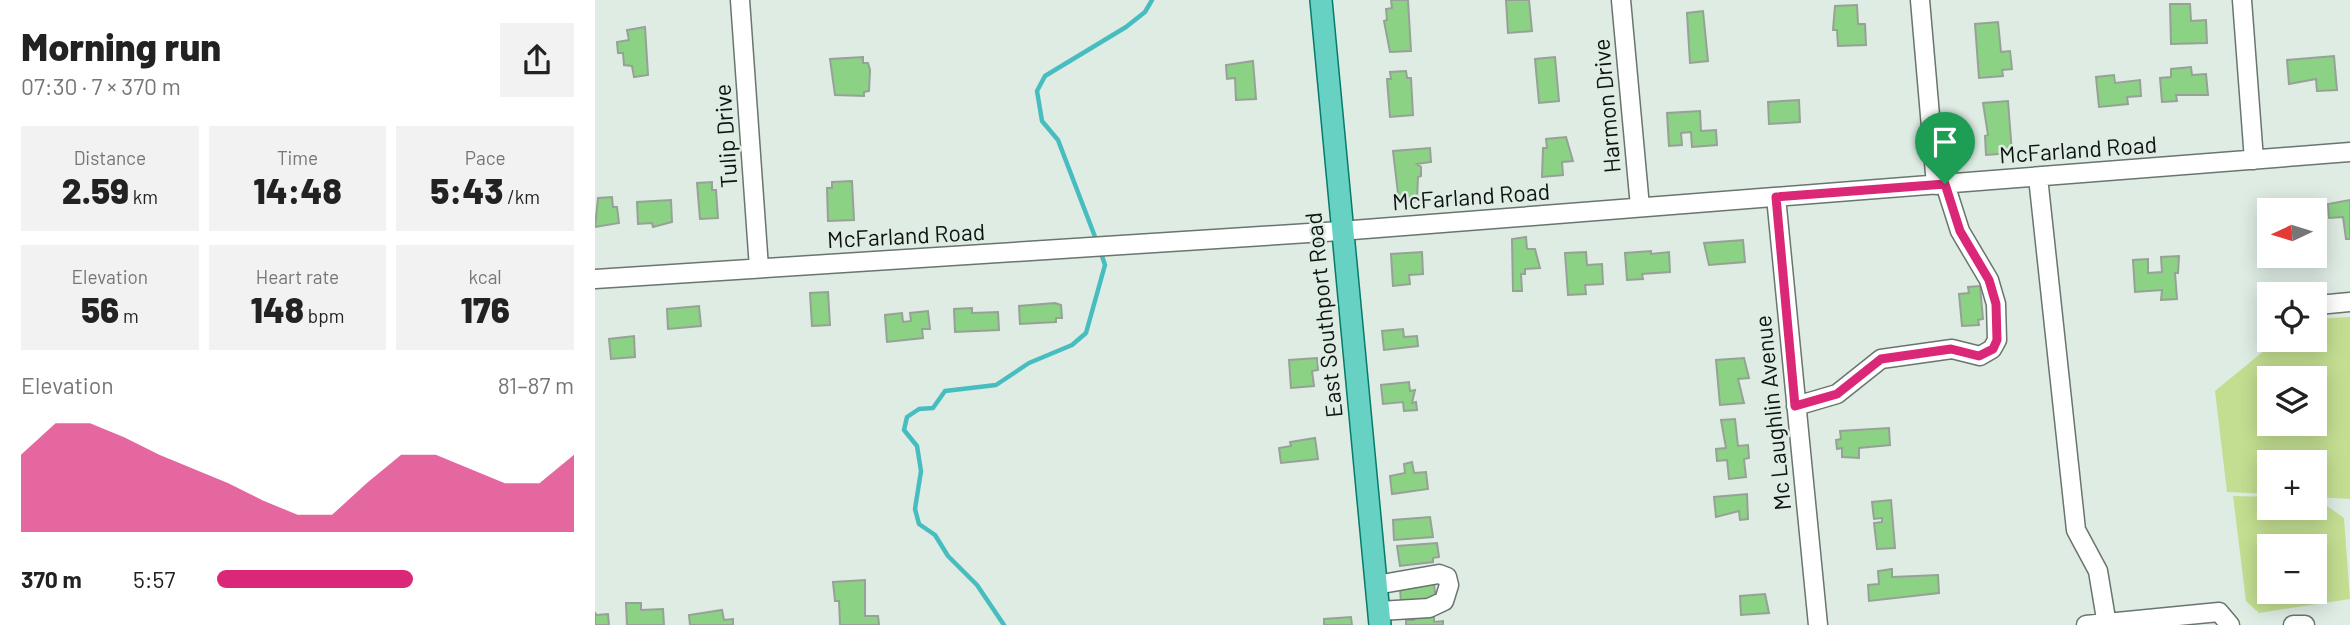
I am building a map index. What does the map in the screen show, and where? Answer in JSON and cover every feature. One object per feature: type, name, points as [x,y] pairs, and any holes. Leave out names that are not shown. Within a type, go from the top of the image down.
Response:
[{"type":"main road","name":"East Southport Road","points":[[1321,0],[1340,231],[1380,618]]},
{"type":"street","name":"Tulip Drive","points":[[740,0],[759,268]]},
{"type":"street","name":"Harmon Drive","points":[[1621,0],[1640,207]]},
{"type":"street","points":[[1795,406],[1837,394],[1881,359],[1951,349],[1979,356],[1993,349],[1997,340],[1996,304],[1989,280],[1960,231],[1940,184],[1920,0]]},
{"type":"street","points":[[2242,0],[2254,160]]},
{"type":"street","name":"McFarland Road","points":[[595,279],[1340,231],[2350,152]]},
{"type":"street","points":[[2038,177],[2076,530],[2098,571],[2107,624]]},
{"type":"street","name":"Mc Laughlin Avenue","points":[[1776,197],[1818,625]]},
{"type":"street","points":[[2327,304],[2350,302]]},
{"type":"street","points":[[1376,585],[1439,573],[1449,580],[1447,597],[1436,606],[1380,618]]},
{"type":"street","points":[[2087,625],[2219,612],[2230,625]]},
{"type":"street","points":[[2293,625],[2305,625]]},
{"type":"green space","points":[[2350,317],[2350,499],[2327,498],[2327,450],[2257,450],[2257,493],[2227,492],[2215,391],[2262,352],[2327,352],[2327,318]]},
{"type":"green space","points":[[2233,496],[2257,497],[2257,520],[2327,520],[2327,506],[2344,518],[2350,599],[2327,603],[2327,534],[2257,534],[2257,604],[2318,604],[2259,613],[2246,601]]},
{"type":"building","points":[[1391,0],[1408,0],[1411,51],[1390,52],[1384,21],[1387,20],[1386,9],[1392,8]]},
{"type":"building","points":[[1506,0],[1529,0],[1532,31],[1508,33]]},
{"type":"building","points":[[2170,4],[2190,4],[2191,21],[2206,20],[2207,43],[2171,44]]},
{"type":"building","points":[[1857,5],[1858,24],[1865,24],[1866,45],[1838,46],[1837,30],[1833,30],[1835,6]]},
{"type":"building","points":[[1703,11],[1708,61],[1690,63],[1687,13]]},
{"type":"building","points":[[1998,22],[2001,52],[2010,51],[2012,69],[2002,70],[2003,76],[1979,78],[1975,24]]},
{"type":"building","points":[[645,27],[648,75],[634,77],[632,66],[624,65],[623,53],[618,53],[617,42],[629,40],[627,30]]},
{"type":"building","points":[[2334,56],[2337,90],[2317,91],[2316,79],[2289,84],[2287,60]]},
{"type":"building","points":[[863,57],[863,63],[868,63],[870,70],[869,91],[864,92],[864,96],[835,95],[830,59]]},
{"type":"building","points":[[1555,57],[1559,101],[1539,103],[1535,59]]},
{"type":"building","points":[[1253,61],[1256,99],[1236,100],[1235,78],[1227,79],[1226,65]]},
{"type":"building","points":[[2191,67],[2192,75],[2206,74],[2208,95],[2176,95],[2177,101],[2162,102],[2160,78],[2171,77],[2171,69]]},
{"type":"building","points":[[1406,71],[1407,78],[1411,78],[1413,115],[1390,117],[1387,79],[1391,79],[1390,72]]},
{"type":"building","points":[[2114,75],[2115,83],[2140,80],[2141,96],[2127,97],[2128,104],[2099,107],[2096,77]]},
{"type":"building","points":[[1799,100],[1800,122],[1769,124],[1768,102]]},
{"type":"building","points":[[2008,101],[2012,153],[1986,155],[1985,136],[1988,135],[1983,103]]},
{"type":"building","points":[[1700,111],[1701,131],[1716,130],[1717,145],[1692,147],[1691,132],[1681,133],[1682,145],[1669,146],[1667,113]]},
{"type":"building","points":[[1566,137],[1573,161],[1562,162],[1563,175],[1542,177],[1546,139]]},
{"type":"building","points":[[1430,148],[1431,162],[1417,164],[1421,167],[1421,176],[1418,177],[1417,201],[1399,202],[1393,151]]},
{"type":"building","points":[[852,181],[854,220],[828,221],[827,188],[832,188],[832,182]]},
{"type":"building","points":[[712,182],[712,190],[716,190],[718,218],[700,219],[697,183]]},
{"type":"building","points":[[612,197],[613,207],[617,207],[619,223],[595,227],[598,198]]},
{"type":"building","points":[[671,200],[672,222],[653,227],[652,223],[638,224],[637,202]]},
{"type":"building","points":[[2350,200],[2350,239],[2346,239],[2343,217],[2329,218],[2328,204]]},
{"type":"building","points":[[1526,237],[1527,249],[1535,249],[1540,268],[1525,269],[1525,274],[1521,274],[1522,291],[1513,291],[1512,239]]},
{"type":"building","points":[[1743,240],[1745,262],[1709,265],[1704,243]]},
{"type":"building","points":[[1651,251],[1651,254],[1669,252],[1670,272],[1642,274],[1643,279],[1627,280],[1625,253]]},
{"type":"building","points":[[1422,252],[1423,274],[1409,275],[1410,284],[1393,286],[1391,254]]},
{"type":"building","points":[[1586,252],[1587,265],[1602,264],[1603,284],[1585,285],[1586,294],[1568,295],[1565,253]]},
{"type":"building","points":[[2179,256],[2178,273],[2175,273],[2177,299],[2161,300],[2162,290],[2135,292],[2133,260],[2148,259],[2148,273],[2162,272],[2161,257]]},
{"type":"building","points":[[1980,286],[1983,319],[1978,320],[1979,325],[1962,326],[1959,294],[1969,293],[1968,287]]},
{"type":"building","points":[[828,292],[830,325],[812,326],[810,293]]},
{"type":"building","points":[[1055,303],[1061,305],[1062,318],[1056,318],[1056,322],[1020,324],[1019,306]]},
{"type":"building","points":[[699,306],[701,326],[668,329],[667,309]]},
{"type":"building","points":[[972,308],[972,313],[998,312],[999,330],[955,332],[954,309]]},
{"type":"building","points":[[928,311],[930,329],[922,329],[923,338],[887,342],[885,315],[902,313],[903,322],[911,321],[910,313]]},
{"type":"building","points":[[1403,329],[1404,337],[1417,336],[1418,346],[1384,350],[1382,331]]},
{"type":"building","points":[[634,336],[635,357],[611,359],[609,339]]},
{"type":"building","points":[[1317,358],[1318,370],[1312,371],[1314,386],[1291,388],[1289,360]]},
{"type":"building","points":[[1744,358],[1749,378],[1738,379],[1744,403],[1720,405],[1716,360]]},
{"type":"building","points":[[1409,382],[1410,391],[1415,390],[1412,403],[1416,402],[1417,410],[1404,411],[1403,402],[1383,404],[1381,385]]},
{"type":"building","points":[[1735,419],[1738,446],[1748,445],[1749,458],[1744,459],[1746,477],[1729,479],[1727,460],[1717,461],[1716,449],[1726,448],[1721,420]]},
{"type":"building","points":[[1889,428],[1890,445],[1859,448],[1859,458],[1842,457],[1842,448],[1837,449],[1836,440],[1841,439],[1840,431]]},
{"type":"building","points":[[1315,438],[1318,459],[1281,463],[1279,448],[1291,446],[1290,442]]},
{"type":"building","points":[[1412,462],[1414,473],[1426,472],[1428,489],[1392,494],[1390,476],[1405,473],[1404,464]]},
{"type":"building","points":[[1747,494],[1748,519],[1740,520],[1739,511],[1716,517],[1714,497]]},
{"type":"building","points":[[1891,500],[1895,548],[1877,549],[1874,523],[1882,522],[1882,518],[1874,519],[1872,502]]},
{"type":"building","points":[[1430,517],[1433,537],[1394,540],[1393,520]]},
{"type":"building","points":[[1437,543],[1439,557],[1433,558],[1433,562],[1400,566],[1397,546]]},
{"type":"building","points":[[1892,569],[1892,577],[1938,575],[1939,593],[1869,601],[1868,585],[1879,584],[1878,571]]},
{"type":"building","points":[[865,580],[865,616],[878,616],[879,625],[840,625],[839,601],[835,601],[833,582]]},
{"type":"building","points":[[1434,584],[1436,600],[1401,604],[1400,588]]},
{"type":"building","points":[[1765,594],[1769,613],[1741,615],[1740,596]]},
{"type":"building","points":[[626,603],[641,603],[641,610],[663,609],[664,625],[627,625]]},
{"type":"building","points":[[722,610],[724,620],[733,619],[733,625],[690,625],[689,615]]},
{"type":"building","points":[[595,612],[596,615],[608,614],[609,625],[595,625]]},
{"type":"building","points":[[1434,615],[1434,622],[1443,621],[1443,625],[1406,625],[1406,620],[1414,620],[1414,616]]},
{"type":"building","points":[[1351,617],[1352,625],[1324,625],[1324,619]]},
{"type":"waterway","points":[[1097,242],[1058,140],[1042,121],[1037,91],[1045,76],[1126,27],[1145,12],[1152,0]]},
{"type":"waterway","points":[[1004,625],[977,585],[948,556],[935,535],[919,524],[915,509],[921,471],[917,446],[904,430],[907,417],[919,409],[933,408],[945,391],[996,385],[1029,363],[1072,345],[1086,333],[1105,265],[1100,250]]},
{"type":"route","points":[[1945,184],[1960,231],[1989,280],[1996,304],[1997,340],[1993,349],[1979,356],[1951,349],[1881,359],[1837,394],[1795,406],[1776,197],[1945,184]]}]
